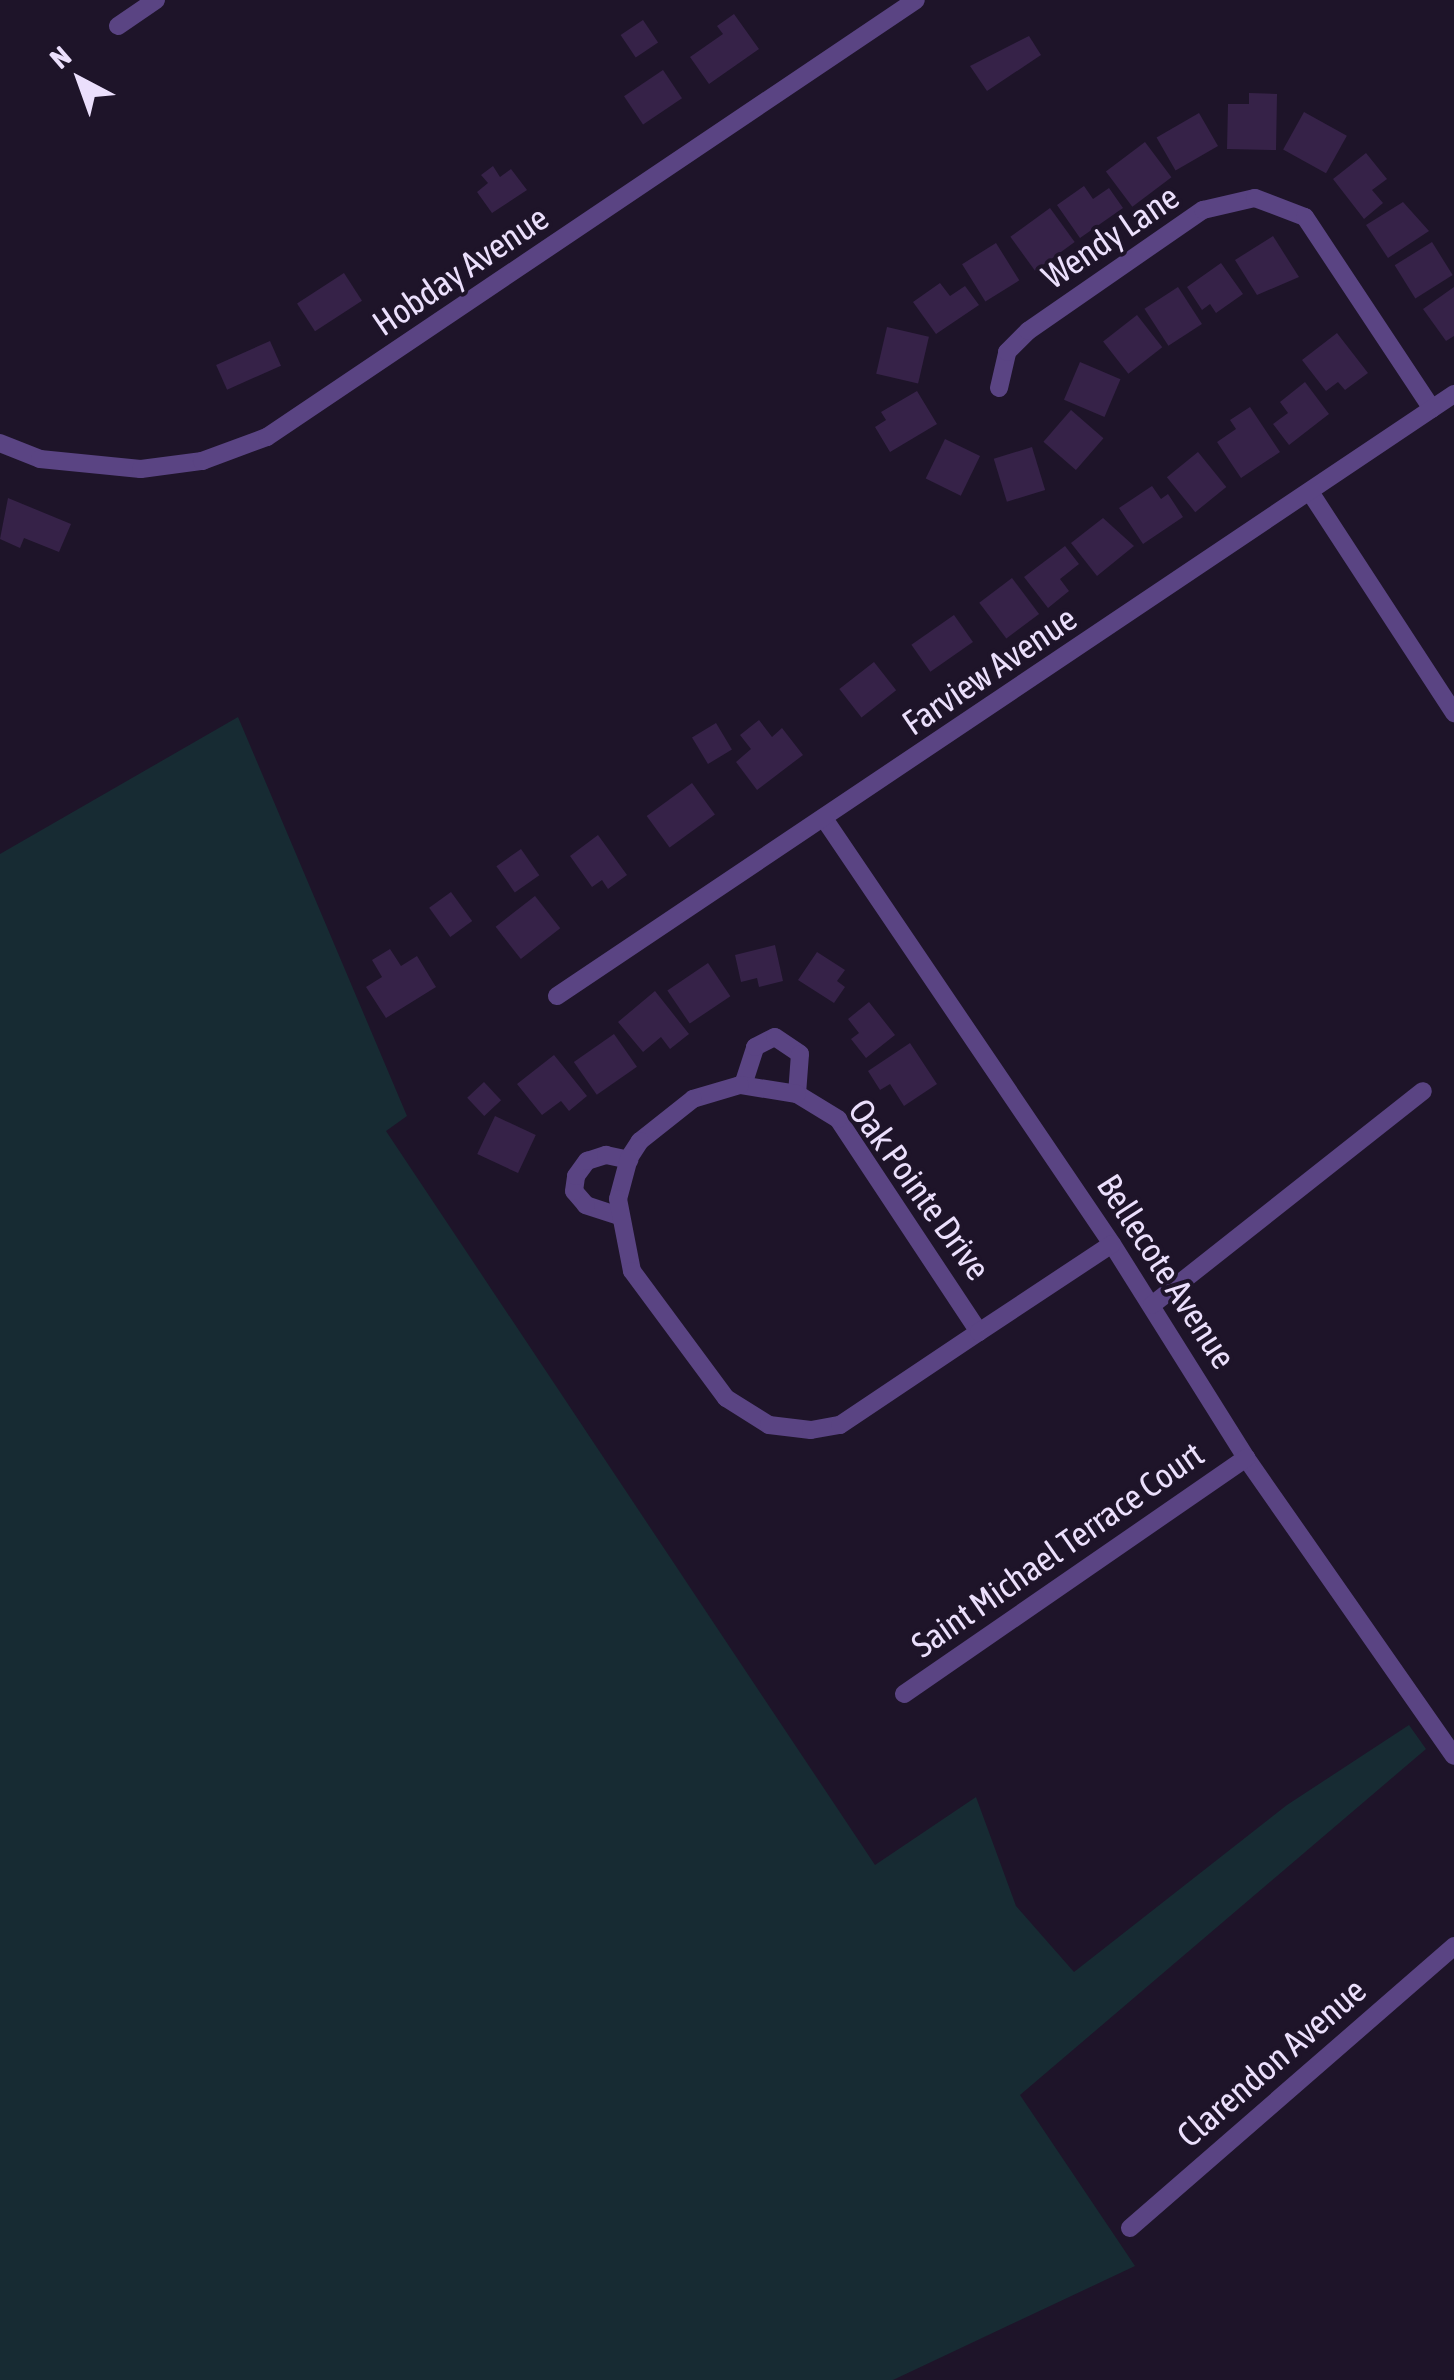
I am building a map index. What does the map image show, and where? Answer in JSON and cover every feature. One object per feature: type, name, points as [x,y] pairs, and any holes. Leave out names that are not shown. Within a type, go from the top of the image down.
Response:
[{"type":"street","points":[[118,26],[156,0]]},
{"type":"street","name":"Hobday Avenue","points":[[0,443],[40,458],[141,470],[202,461],[267,437],[916,0]]},
{"type":"street","name":"Wendy Lane","points":[[999,388],[1007,352],[1028,331],[1203,210],[1255,198],[1305,217],[1432,409]]},
{"type":"street","name":"Farview Avenue","points":[[558,996],[826,820],[1454,394]]},
{"type":"street","points":[[1310,492],[1454,713]]},
{"type":"street","name":"Bellecote Avenue","points":[[826,820],[1112,1244],[1246,1458],[1454,1756]]},
{"type":"street","name":"Oak Pointe Drive","points":[[744,1085],[755,1046],[775,1037],[800,1054],[797,1094]]},
{"type":"street","name":"Oak Pointe Drive","points":[[980,1332],[838,1119],[797,1094],[744,1085],[693,1099],[640,1141],[628,1160],[619,1216],[632,1271],[688,1352],[726,1398],[769,1425],[811,1430],[840,1425],[980,1332],[1112,1244]]},
{"type":"street","points":[[1152,1305],[1423,1091]]},
{"type":"street","points":[[619,1216],[586,1205],[574,1192],[576,1176],[587,1161],[606,1154],[628,1160]]},
{"type":"street","name":"Saint Michael Terrace Court","points":[[904,1694],[1246,1458]]},
{"type":"street","name":"Clarendon Avenue","points":[[1130,2228],[1454,1946]]},
{"type":"shaded area","points":[[238,717],[407,1116],[386,1131],[875,1865],[976,1797],[1016,1906],[1074,1972],[1287,1805],[1409,1725],[1426,1749],[1020,2095],[1135,2266],[893,2380],[0,2380],[0,854]]},
{"type":"building","points":[[734,14],[759,49],[709,84],[690,57],[723,34],[717,26]]},
{"type":"building","points":[[643,20],[658,42],[636,57],[621,35]]},
{"type":"building","points":[[1029,36],[1041,55],[987,91],[970,66]]},
{"type":"building","points":[[663,70],[682,98],[643,124],[624,96]]},
{"type":"building","points":[[1249,93],[1277,94],[1276,150],[1227,149],[1228,104],[1249,104]]},
{"type":"building","points":[[1304,112],[1347,136],[1326,173],[1283,150]]},
{"type":"building","points":[[1199,113],[1218,146],[1176,170],[1157,138]]},
{"type":"building","points":[[1145,142],[1171,177],[1132,207],[1106,171]]},
{"type":"building","points":[[1366,153],[1387,179],[1372,190],[1383,203],[1364,219],[1333,179]]},
{"type":"building","points":[[493,166],[500,177],[511,169],[527,190],[492,213],[477,192],[488,183],[481,175]]},
{"type":"building","points":[[1084,186],[1093,199],[1109,188],[1123,208],[1080,238],[1057,205]]},
{"type":"building","points":[[1403,202],[1429,231],[1388,258],[1366,225]]},
{"type":"building","points":[[1050,208],[1075,242],[1035,271],[1010,237]]},
{"type":"building","points":[[1273,236],[1299,277],[1257,295],[1235,260]]},
{"type":"building","points":[[1432,242],[1453,275],[1415,298],[1395,265]]},
{"type":"building","points":[[996,243],[1019,280],[985,302],[962,264]]},
{"type":"building","points":[[1221,263],[1243,294],[1216,313],[1210,304],[1202,310],[1187,287]]},
{"type":"building","points":[[344,273],[362,301],[315,331],[297,303]]},
{"type":"building","points":[[940,283],[950,296],[965,286],[979,305],[936,334],[913,302]]},
{"type":"building","points":[[1178,287],[1202,324],[1168,346],[1144,309]]},
{"type":"building","points":[[1454,287],[1454,336],[1446,341],[1423,309]]},
{"type":"building","points":[[1137,315],[1162,347],[1128,374],[1103,341]]},
{"type":"building","points":[[887,327],[929,337],[918,383],[876,374]]},
{"type":"building","points":[[1337,333],[1368,373],[1345,390],[1338,382],[1326,391],[1302,360]]},
{"type":"building","points":[[270,341],[281,366],[227,390],[216,365]]},
{"type":"building","points":[[1080,362],[1121,379],[1104,417],[1064,400]]},
{"type":"building","points":[[1305,382],[1329,414],[1289,445],[1273,424],[1288,413],[1280,402]]},
{"type":"building","points":[[917,391],[937,424],[890,452],[875,427],[886,420],[881,412]]},
{"type":"building","points":[[1250,407],[1280,452],[1241,478],[1217,442],[1236,429],[1230,420]]},
{"type":"building","points":[[1071,410],[1103,438],[1076,470],[1043,442]]},
{"type":"building","points":[[945,439],[980,456],[961,496],[926,479]]},
{"type":"building","points":[[1032,447],[1045,490],[1007,502],[994,459]]},
{"type":"building","points":[[1198,452],[1226,487],[1195,512],[1167,477]]},
{"type":"building","points":[[1152,486],[1161,499],[1168,494],[1183,517],[1143,544],[1119,508]]},
{"type":"building","points":[[8,498],[71,524],[59,552],[24,538],[20,548],[0,539]]},
{"type":"building","points":[[1103,518],[1134,546],[1097,576],[1071,543]]},
{"type":"building","points":[[1065,546],[1079,564],[1060,579],[1069,591],[1048,608],[1024,577]]},
{"type":"building","points":[[1012,578],[1039,614],[1006,639],[979,603]]},
{"type":"building","points":[[954,615],[973,642],[930,672],[911,645]]},
{"type":"building","points":[[874,662],[896,690],[861,717],[839,689]]},
{"type":"building","points":[[759,720],[772,737],[782,728],[803,755],[757,790],[736,762],[751,749],[740,735]]},
{"type":"building","points":[[716,723],[732,750],[708,764],[692,737]]},
{"type":"building","points":[[692,783],[715,815],[670,847],[647,816]]},
{"type":"building","points":[[598,835],[627,875],[608,889],[602,880],[592,887],[570,856]]},
{"type":"building","points":[[521,849],[539,875],[515,892],[496,866]]},
{"type":"building","points":[[451,892],[472,921],[450,937],[429,908]]},
{"type":"building","points":[[535,896],[560,928],[521,959],[496,927]]},
{"type":"building","points":[[775,945],[783,981],[759,987],[757,978],[741,982],[735,955]]},
{"type":"building","points":[[390,949],[401,966],[417,956],[436,987],[386,1018],[366,987],[382,977],[372,960]]},
{"type":"building","points":[[817,952],[845,970],[837,981],[845,987],[834,1003],[798,980]]},
{"type":"building","points":[[708,963],[730,996],[690,1024],[667,990]]},
{"type":"building","points":[[655,991],[689,1034],[670,1049],[661,1037],[643,1052],[618,1022]]},
{"type":"building","points":[[869,1002],[895,1035],[866,1058],[851,1039],[859,1033],[848,1019]]},
{"type":"building","points":[[614,1034],[637,1067],[597,1095],[574,1062]]},
{"type":"building","points":[[910,1043],[937,1084],[904,1106],[890,1084],[880,1090],[868,1071]]},
{"type":"building","points":[[554,1055],[587,1096],[569,1111],[561,1101],[542,1115],[517,1084]]},
{"type":"building","points":[[484,1082],[501,1100],[484,1116],[467,1098]]},
{"type":"building","points":[[495,1116],[536,1135],[518,1173],[477,1154]]}]
